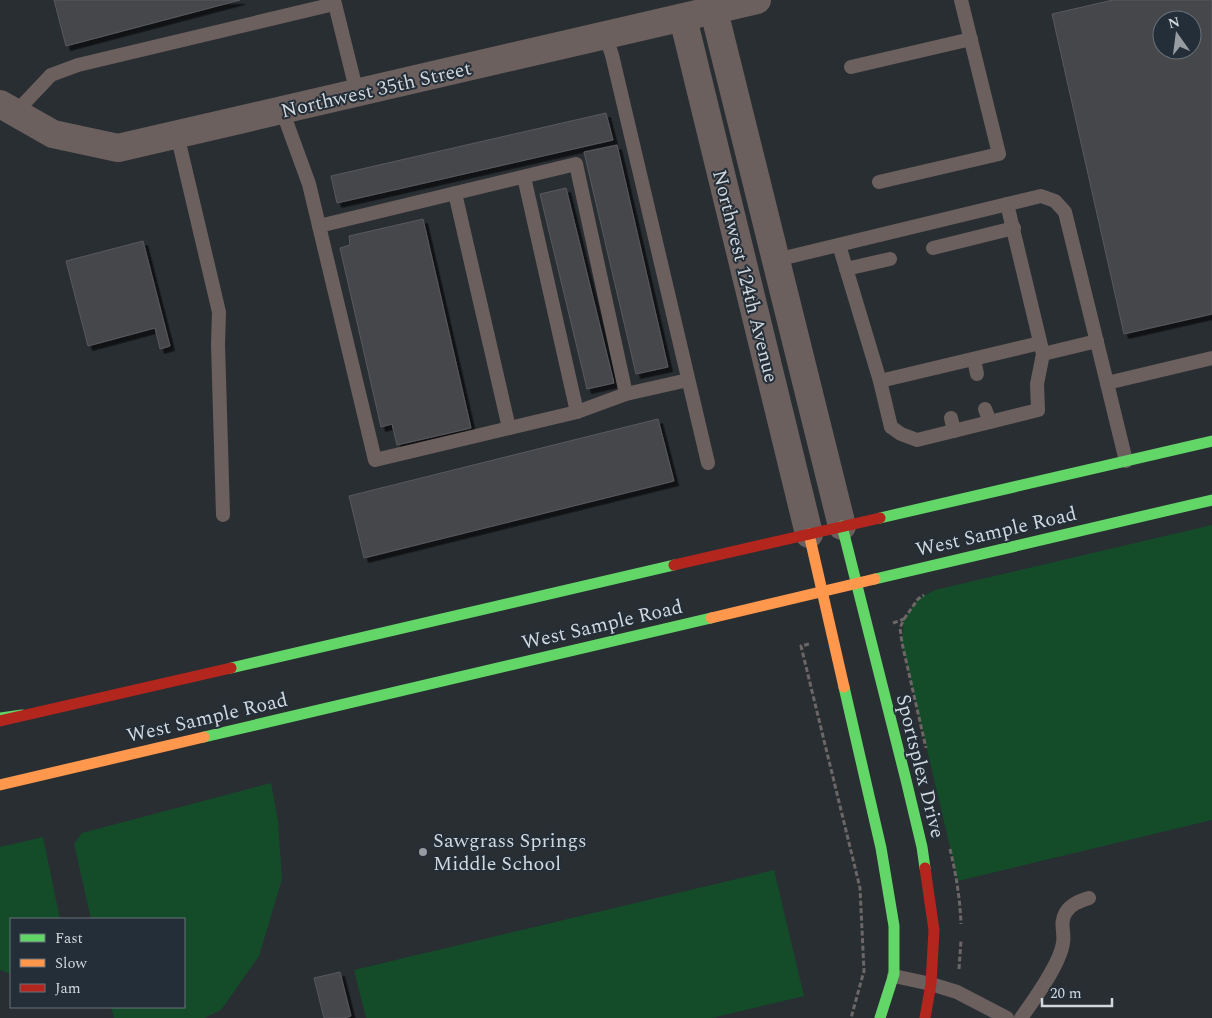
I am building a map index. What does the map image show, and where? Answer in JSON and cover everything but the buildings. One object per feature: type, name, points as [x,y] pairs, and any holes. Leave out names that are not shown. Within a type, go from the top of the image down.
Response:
[{"type":"main road","name":"West Sample Road","points":[[0,719],[1212,441]]},
{"type":"main road","name":"West Sample Road","points":[[0,785],[1212,500]]},
{"type":"main road","name":"Sportsplex Drive","points":[[842,526],[922,847],[934,930],[931,984],[925,1018]]},
{"type":"main road","points":[[809,534],[888,885],[895,942],[894,976],[880,1018]]},
{"type":"street","name":"Northwest 35th Street","points":[[8,109],[53,134],[118,148],[757,0]]},
{"type":"street","name":"Northwest 124th Avenue","points":[[714,11],[842,526]]},
{"type":"street","name":"Northwest 124th Avenue","points":[[683,18],[809,534]]},
{"type":"lane","points":[[879,182],[999,154],[961,0]]},
{"type":"lane","points":[[8,109],[51,74],[78,65],[334,2],[357,93]]},
{"type":"lane","points":[[606,35],[708,463]]},
{"type":"lane","points":[[851,67],[971,39]]},
{"type":"lane","points":[[282,110],[310,184],[375,460],[577,412],[626,394],[688,380]]},
{"type":"lane","points":[[177,134],[219,312],[222,515]]},
{"type":"lane","points":[[319,226],[576,164],[626,394]]},
{"type":"lane","points":[[524,177],[577,412]]},
{"type":"lane","points":[[455,193],[509,428]]},
{"type":"lane","points":[[776,260],[1041,196],[1055,201],[1065,212],[1126,461]]},
{"type":"lane","points":[[839,245],[880,381],[891,427],[901,434],[917,440],[953,424],[988,415],[1038,410],[1037,384],[1042,349],[1008,204]]},
{"type":"lane","points":[[933,248],[1014,228]]},
{"type":"lane","points":[[846,269],[890,259]]},
{"type":"lane","points":[[880,381],[938,374],[974,359],[1097,341]]},
{"type":"lane","points":[[1107,383],[1212,358]]},
{"type":"lane","points":[[974,359],[977,374]]},
{"type":"lane","points":[[1021,1018],[1053,970],[1063,943],[1062,923],[1066,912],[1072,905],[1089,898]]},
{"type":"lane","points":[[894,976],[957,992],[1007,1018]]},
{"type":"green space","points":[[1212,525],[1212,820],[958,881],[902,643],[904,619],[918,599],[935,590]]},
{"type":"green space","points":[[271,783],[278,821],[282,879],[259,956],[221,1010],[204,1018],[114,1018],[111,1008],[185,1008],[185,918],[91,918],[74,844],[82,833]]},
{"type":"green space","points":[[43,837],[60,918],[10,918],[10,974],[0,970],[0,847]]},
{"type":"green space","points":[[774,870],[804,996],[712,1018],[366,1018],[354,970]]},
{"type":"traffic: fast","points":[[880,518],[1212,441]]},
{"type":"traffic: fast","points":[[875,579],[1212,500]]},
{"type":"traffic: fast","points":[[842,526],[906,780],[925,868]]},
{"type":"traffic: fast","points":[[231,668],[674,565]]},
{"type":"traffic: fast","points":[[204,737],[711,618]]},
{"type":"traffic: fast","points":[[844,687],[881,848],[894,926],[894,974],[880,1018]]},
{"type":"traffic: fast","points":[[0,718],[22,715]]},
{"type":"traffic: slow","points":[[809,534],[844,687]]},
{"type":"traffic: slow","points":[[711,618],[875,579]]},
{"type":"traffic: slow","points":[[0,785],[204,737]]},
{"type":"traffic: jam","points":[[674,565],[880,518]]},
{"type":"traffic: jam","points":[[0,721],[231,668]]},
{"type":"traffic: jam","points":[[925,868],[934,930],[931,984],[925,1018]]},
{"type":"place","name":"Sawgrass Springs Middle School","points":[[423,852]]}]
